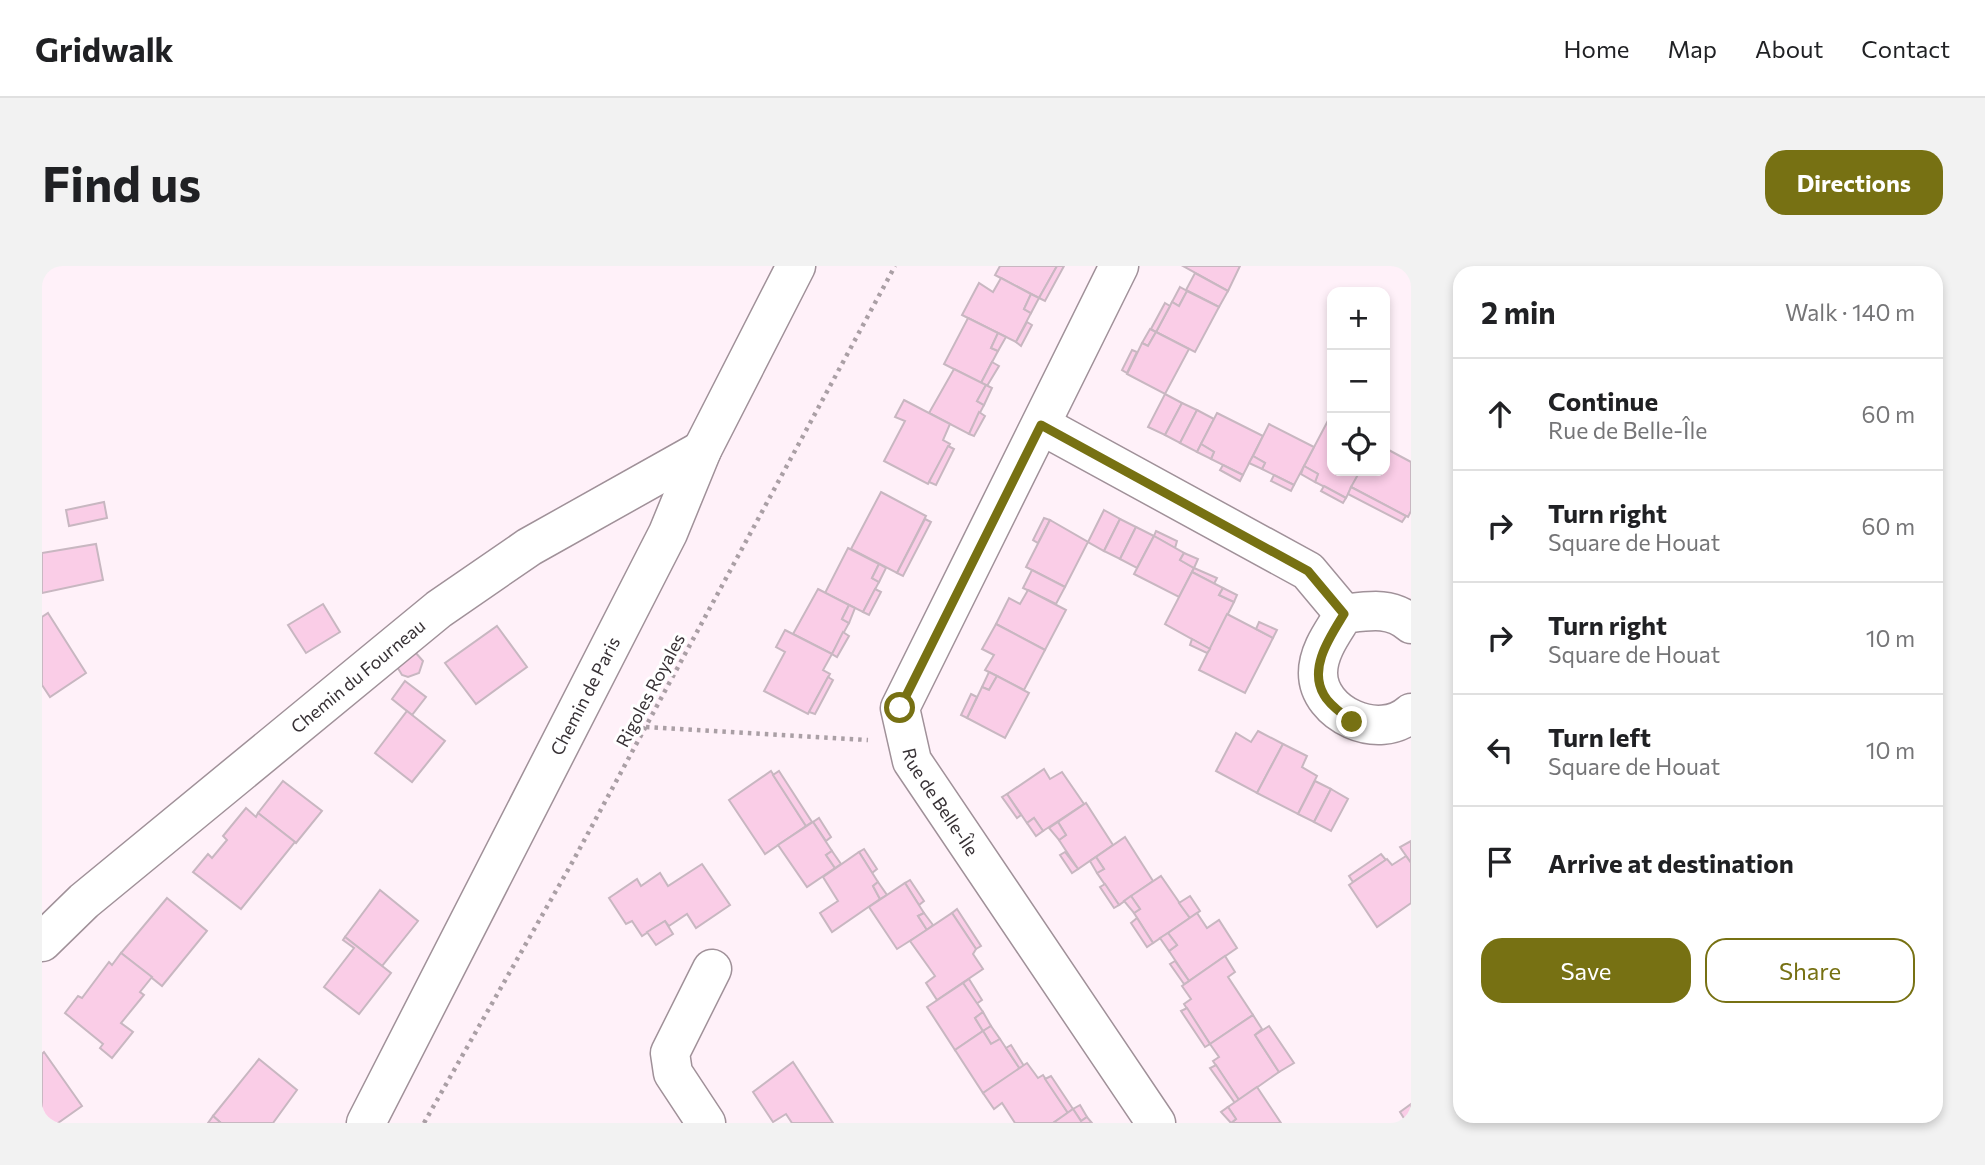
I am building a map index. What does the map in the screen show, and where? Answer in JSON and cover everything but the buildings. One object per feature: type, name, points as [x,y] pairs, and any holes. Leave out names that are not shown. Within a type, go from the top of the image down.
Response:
[{"type":"street","name":"Chemin de Paris","points":[[366,1123],[668,533],[702,450],[796,266]]},
{"type":"street","name":"Rue de Belle-Île","points":[[1119,266],[900,708],[912,761],[1156,1123]]},
{"type":"street","points":[[1041,425],[1308,571],[1344,614]]},
{"type":"street","name":"Chemin du Fourneau","points":[[42,942],[83,901],[439,609],[529,547],[702,450]]},
{"type":"street","points":[[1411,624],[1402,616],[1376,609],[1344,614],[1324,646],[1318,673],[1324,695],[1352,722],[1377,726],[1404,720],[1411,713]]},
{"type":"street","points":[[706,1123],[673,1073],[670,1053],[712,969]]},
{"type":"path","name":"Rigoles Royales","points":[[424,1123],[573,861],[895,266]]},
{"type":"path","points":[[646,727],[908,742]]},
{"type":"route","points":[[900,708],[1041,425],[1308,571],[1344,614],[1324,646],[1318,673],[1324,695],[1352,722]]}]
